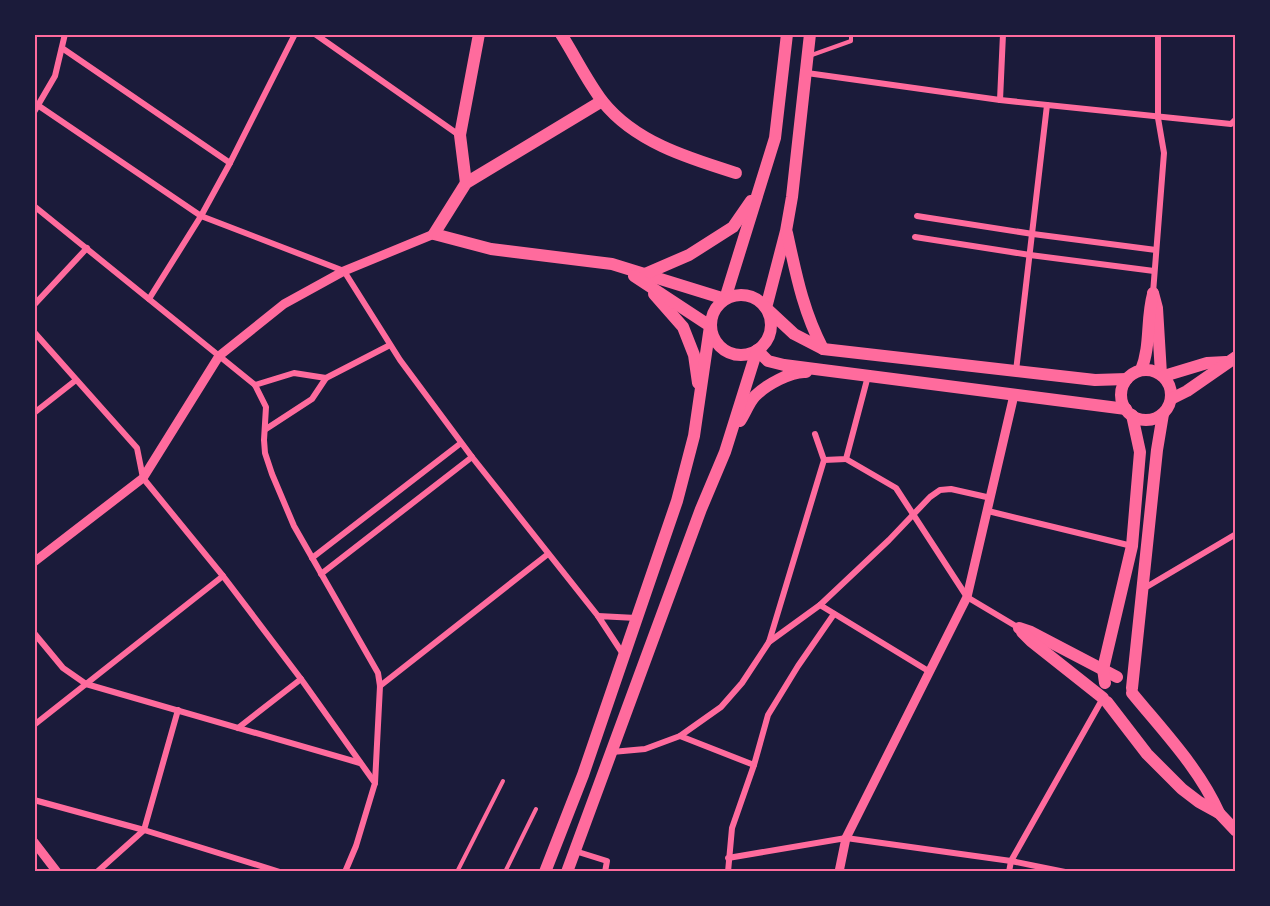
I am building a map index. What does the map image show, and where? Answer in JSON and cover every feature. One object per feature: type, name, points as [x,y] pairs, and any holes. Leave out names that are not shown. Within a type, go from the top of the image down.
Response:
[{"type":"main road","points":[[466,183],[460,135],[479,34]]},
{"type":"main road","points":[[561,34],[602,101],[633,130],[663,147],[736,173]]},
{"type":"main road","points":[[725,299],[775,138],[787,34]]},
{"type":"main road","points":[[644,278],[710,326],[717,344],[725,351],[744,355],[757,350],[766,341],[770,333],[770,316],[766,308],[786,231],[796,168],[810,34]]},
{"type":"main road","points":[[602,101],[466,183],[434,234],[491,249],[612,264],[644,278],[725,299]]},
{"type":"main road","points":[[644,278],[689,255],[733,227],[757,193]]},
{"type":"main road","points":[[786,231],[798,286],[810,324],[823,349]]},
{"type":"main road","points":[[644,278],[684,327],[694,356],[700,400]]},
{"type":"main road","points":[[1141,370],[1147,356],[1148,310],[1153,292]]},
{"type":"main road","points":[[1019,628],[1031,641],[1115,707],[1128,702],[1132,691],[1156,450],[1163,414],[1171,399],[1171,391],[1162,375],[1157,309],[1153,292]]},
{"type":"main road","points":[[545,872],[583,775],[677,501],[694,436],[710,326],[714,310],[725,299],[747,295],[754,298],[794,334],[823,349],[1095,380],[1127,379],[1141,370],[1149,370],[1162,375],[1231,359]]},
{"type":"main road","points":[[757,350],[768,361],[784,365],[1129,412],[1147,420],[1163,414]]},
{"type":"main road","points":[[725,452],[757,350]]},
{"type":"main road","points":[[1171,399],[1204,380],[1231,359]]},
{"type":"main road","points":[[567,872],[701,508],[725,452],[754,396],[782,378],[798,372],[843,372]]},
{"type":"main road","points":[[1127,379],[1121,394],[1129,412],[1140,452],[1132,546],[1103,669],[1105,700],[1147,754],[1182,789],[1219,813],[1236,831]]},
{"type":"main road","points":[[1019,628],[1127,680],[1132,691],[1209,791],[1219,813]]},
{"type":"main road","points":[[1105,683],[1113,677],[1118,677]]},
{"type":"street","points":[[34,112],[55,76],[65,34]]},
{"type":"street","points":[[150,299],[201,216],[230,163],[295,34]]},
{"type":"street","points":[[315,34],[460,135]]},
{"type":"street","points":[[1000,100],[1003,34]]},
{"type":"street","points":[[1153,292],[1164,153],[1158,118],[1158,34]]},
{"type":"street","points":[[62,48],[230,163]]},
{"type":"street","points":[[807,73],[1000,100],[1158,118],[1231,124],[1236,119]]},
{"type":"street","points":[[39,105],[201,216],[344,271],[390,345],[461,443],[598,616],[623,654]]},
{"type":"street","points":[[1016,370],[1047,105]]},
{"type":"street","points":[[34,206],[255,385],[266,407],[265,453],[272,474],[294,526],[378,673],[380,686],[375,783],[356,846],[345,872]]},
{"type":"street","points":[[917,216],[1156,250]]},
{"type":"street","points":[[34,562],[143,478],[219,356],[284,304],[344,271],[434,234]]},
{"type":"street","points":[[915,237],[1154,271]]},
{"type":"street","points":[[34,305],[87,248]]},
{"type":"street","points":[[34,332],[137,448],[143,478],[223,576],[301,679],[375,783]]},
{"type":"street","points":[[266,429],[312,399],[326,378],[390,345]]},
{"type":"street","points":[[255,385],[294,373],[326,378]]},
{"type":"street","points":[[846,459],[869,375]]},
{"type":"street","points":[[34,413],[76,380]]},
{"type":"street","points":[[839,872],[846,838],[967,597],[1014,395]]},
{"type":"street","points":[[611,752],[645,748],[680,736],[721,707],[742,683],[770,642],[824,460],[815,434]]},
{"type":"street","points":[[312,558],[461,443]]},
{"type":"street","points":[[321,574],[472,457]]},
{"type":"street","points":[[824,460],[846,459],[896,488],[967,597],[1019,628]]},
{"type":"street","points":[[770,642],[820,605],[876,553],[930,497],[940,490],[951,489],[991,498]]},
{"type":"street","points":[[988,511],[1132,546]]},
{"type":"street","points":[[1143,589],[1236,534]]},
{"type":"street","points":[[380,686],[548,554]]},
{"type":"street","points":[[34,725],[223,576]]},
{"type":"street","points":[[820,605],[930,672]]},
{"type":"street","points":[[728,872],[732,828],[754,765],[768,715],[834,614]]},
{"type":"street","points":[[598,616],[636,618]]},
{"type":"street","points":[[34,633],[63,668],[86,684],[360,763]]},
{"type":"street","points":[[238,728],[301,679]]},
{"type":"street","points":[[1009,872],[1011,861],[1105,700]]},
{"type":"street","points":[[97,872],[144,830],[178,710]]},
{"type":"street","points":[[680,736],[754,765]]},
{"type":"street","points":[[34,800],[144,830],[280,872]]},
{"type":"street","points":[[728,858],[846,838],[1011,861],[1065,872]]},
{"type":"street","points":[[34,842],[57,872]]},
{"type":"street","points":[[574,850],[607,861],[605,872]]},
{"type":"lane","points":[[809,56],[851,41],[851,37]]},
{"type":"lane","points":[[457,872],[503,781]]},
{"type":"lane","points":[[505,872],[536,808]]}]
